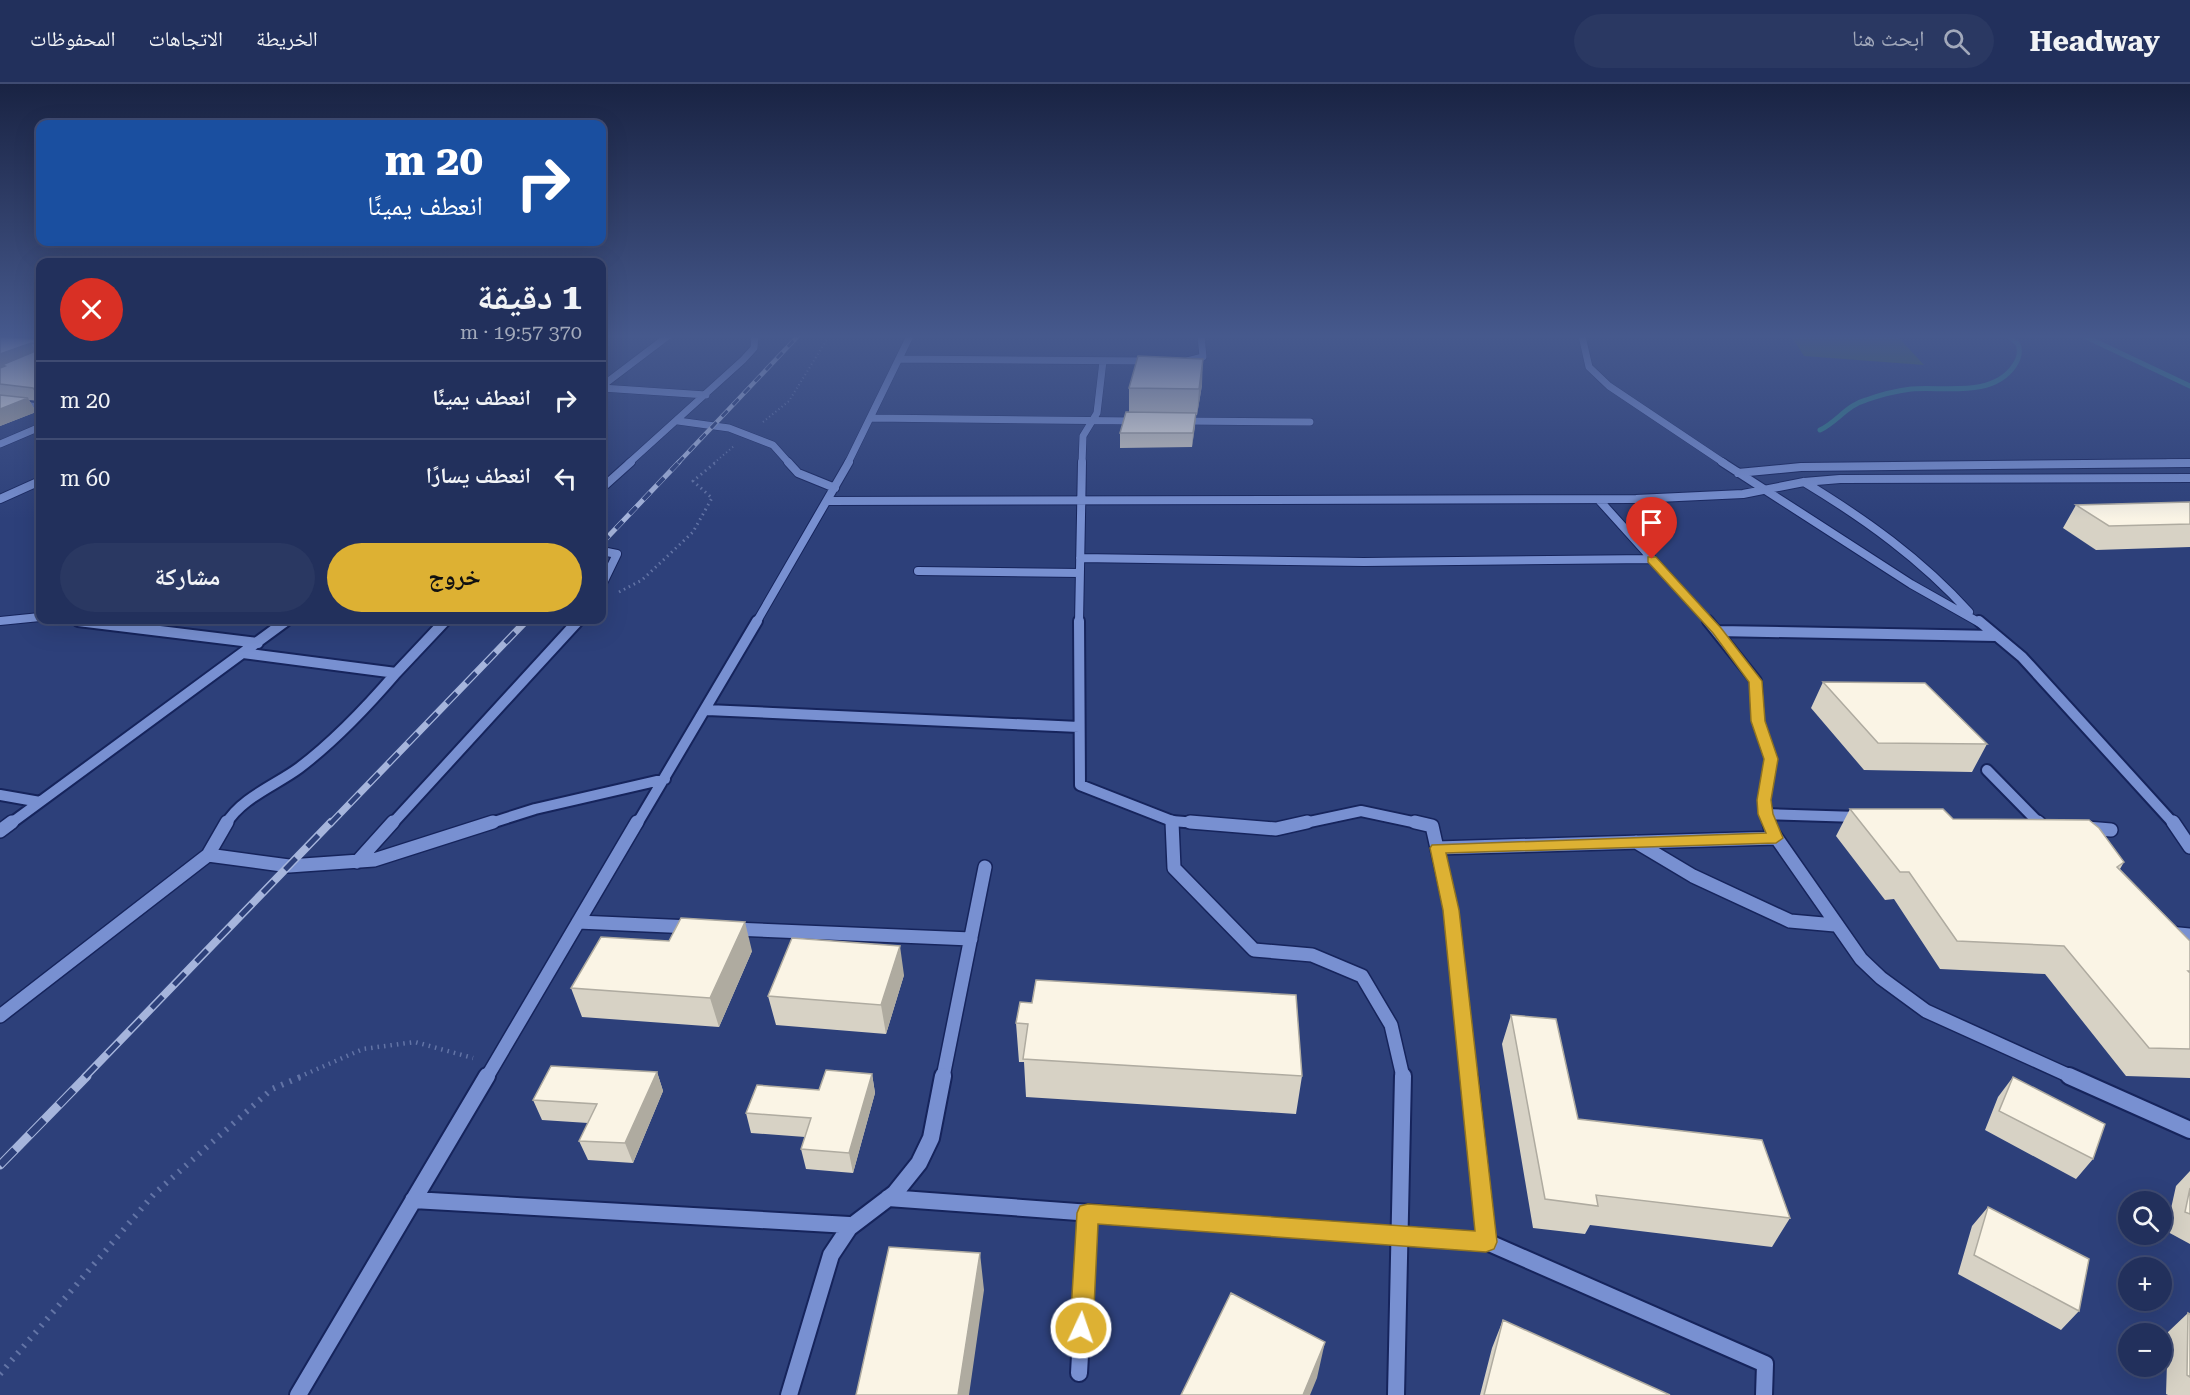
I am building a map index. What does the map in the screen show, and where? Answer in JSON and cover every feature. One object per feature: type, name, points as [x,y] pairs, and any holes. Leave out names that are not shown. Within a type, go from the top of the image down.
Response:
[{"type":"street","points":[[606,484],[704,397]]},
{"type":"street","points":[[298,1395],[578,922],[707,710],[828,501],[882,397]]},
{"type":"street","points":[[1099,397],[1097,413],[1083,436],[1080,558],[1080,785],[1172,821],[1276,829],[1361,811],[1432,826],[1451,910],[1486,1242]]},
{"type":"street","points":[[1628,397],[1738,473],[1911,584],[1973,617]]},
{"type":"street","points":[[0,402],[36,406]]},
{"type":"street","points":[[872,418],[1150,421]]},
{"type":"street","points":[[678,421],[729,428],[773,445],[798,473],[835,488]]},
{"type":"street","points":[[1173,421],[1310,422]]},
{"type":"street","points":[[0,444],[36,429]]},
{"type":"street","points":[[1738,473],[1801,467],[2190,463]]},
{"type":"street","points":[[828,501],[1081,503],[1599,500],[1709,496],[1764,490],[1804,482],[1851,478],[2190,478]]},
{"type":"street","points":[[1804,482],[1871,525],[1941,583],[1973,617],[2022,657],[2095,734],[2178,828],[2190,847]]},
{"type":"street","points":[[0,499],[36,483]]},
{"type":"street","points":[[1599,500],[1717,631],[1756,681],[1758,721],[1771,759],[1764,800],[1766,814],[1776,838],[1835,925],[1861,958],[1881,978],[1926,1011],[2190,1130]]},
{"type":"street","points":[[606,551],[616,554],[606,576]]},
{"type":"street","points":[[1080,558],[1364,562],[1652,559]]},
{"type":"street","points":[[918,571],[1080,573]]},
{"type":"street","points":[[0,621],[36,617]]},
{"type":"street","points":[[100,624],[258,643]]},
{"type":"street","points":[[0,831],[283,624]]},
{"type":"street","points":[[0,1016],[208,855],[233,812],[299,768],[349,727],[442,624]]},
{"type":"street","points":[[357,862],[575,624]]},
{"type":"street","points":[[1717,631],[1997,636]]},
{"type":"street","points":[[243,653],[396,673]]},
{"type":"street","points":[[707,710],[1079,727]]},
{"type":"street","points":[[1987,770],[2047,826],[2020,824]]},
{"type":"street","points":[[208,855],[250,863],[289,866],[374,861],[535,809],[664,779]]},
{"type":"street","points":[[0,795],[40,802]]},
{"type":"street","points":[[1766,814],[1873,818]]},
{"type":"street","points":[[1172,821],[1173,868],[1254,950],[1312,955],[1362,976],[1391,1025],[1404,1081],[1396,1395]]},
{"type":"street","points":[[2076,828],[2111,830]]},
{"type":"street","points":[[1437,848],[1776,838]]},
{"type":"street","points":[[1635,842],[1693,876],[1790,921],[1835,925]]},
{"type":"street","points":[[789,1395],[831,1255],[849,1225],[867,1210],[888,1198],[915,1170],[931,1138],[985,867]]},
{"type":"street","points":[[578,922],[971,939]]},
{"type":"street","points":[[2151,931],[2190,935]]},
{"type":"street","points":[[888,1198],[1401,1238],[1486,1242],[1765,1364],[1764,1395]]},
{"type":"street","points":[[413,1200],[849,1225]]},
{"type":"street","points":[[1079,1373],[1088,1213]]},
{"type":"path","points":[[612,596],[642,580],[693,532],[712,498],[693,481],[791,397]]},
{"type":"path","points":[[0,1374],[154,1194],[272,1089],[363,1049],[415,1042],[494,1064]]},
{"type":"building","points":[[0,397],[28,398],[0,409]]},
{"type":"building","points":[[1126,412],[1196,413],[1193,433],[1120,433]]},
{"type":"building","points":[[2190,502],[2190,524],[2109,526],[2076,505]]},
{"type":"building","points":[[1823,682],[1925,683],[1987,744],[1878,743]]},
{"type":"building","points":[[1850,809],[1943,809],[1953,819],[2089,820],[2099,828],[2124,862],[2117,867],[2190,941],[2190,971],[2188,971],[2190,973],[2190,1049],[2149,1048],[2064,946],[1957,941],[1909,872],[1900,872]]},
{"type":"building","points":[[681,918],[745,922],[710,998],[571,988],[601,937],[669,941]]},
{"type":"building","points":[[792,938],[900,946],[881,1005],[768,996]]},
{"type":"building","points":[[1036,980],[1296,995],[1302,1076],[1023,1059],[1028,1024],[1016,1023],[1020,1002],[1032,1003]]},
{"type":"building","points":[[1511,1015],[1556,1019],[1578,1119],[1762,1140],[1790,1218],[1596,1195],[1598,1206],[1545,1199]]},
{"type":"building","points":[[551,1066],[657,1072],[625,1143],[579,1141],[597,1104],[533,1100]]},
{"type":"building","points":[[826,1070],[872,1074],[849,1153],[801,1149],[811,1118],[746,1113],[757,1085],[819,1090]]},
{"type":"building","points":[[2013,1077],[2105,1124],[2093,1159],[1999,1111]]},
{"type":"building","points":[[2190,1188],[2190,1214],[2185,1212]]},
{"type":"building","points":[[1988,1207],[2089,1259],[2079,1311],[1974,1255]]},
{"type":"building","points":[[889,1247],[980,1253],[958,1395],[856,1395]]},
{"type":"building","points":[[1231,1293],[1325,1342],[1303,1395],[1181,1395]]},
{"type":"building","points":[[2188,1313],[2190,1314],[2190,1377],[2187,1375]]},
{"type":"building","points":[[1503,1320],[1670,1395],[1484,1395]]},
{"type":"waterway","points":[[1820,430],[1859,402],[1875,397]]},
{"type":"railway","points":[[678,463],[740,397]]},
{"type":"railway","points":[[606,539],[679,462]]},
{"type":"railway","points":[[330,824],[523,624]]},
{"type":"railway","points":[[85,1077],[331,822]]},
{"type":"railway","points":[[0,1165],[87,1076]]},
{"type":"route","points":[[1081,1328],[1088,1213],[1401,1238],[1486,1242],[1451,910],[1437,848],[1776,838],[1771,830],[1764,800],[1771,759],[1758,721],[1756,681],[1717,631],[1652,559]]}]
